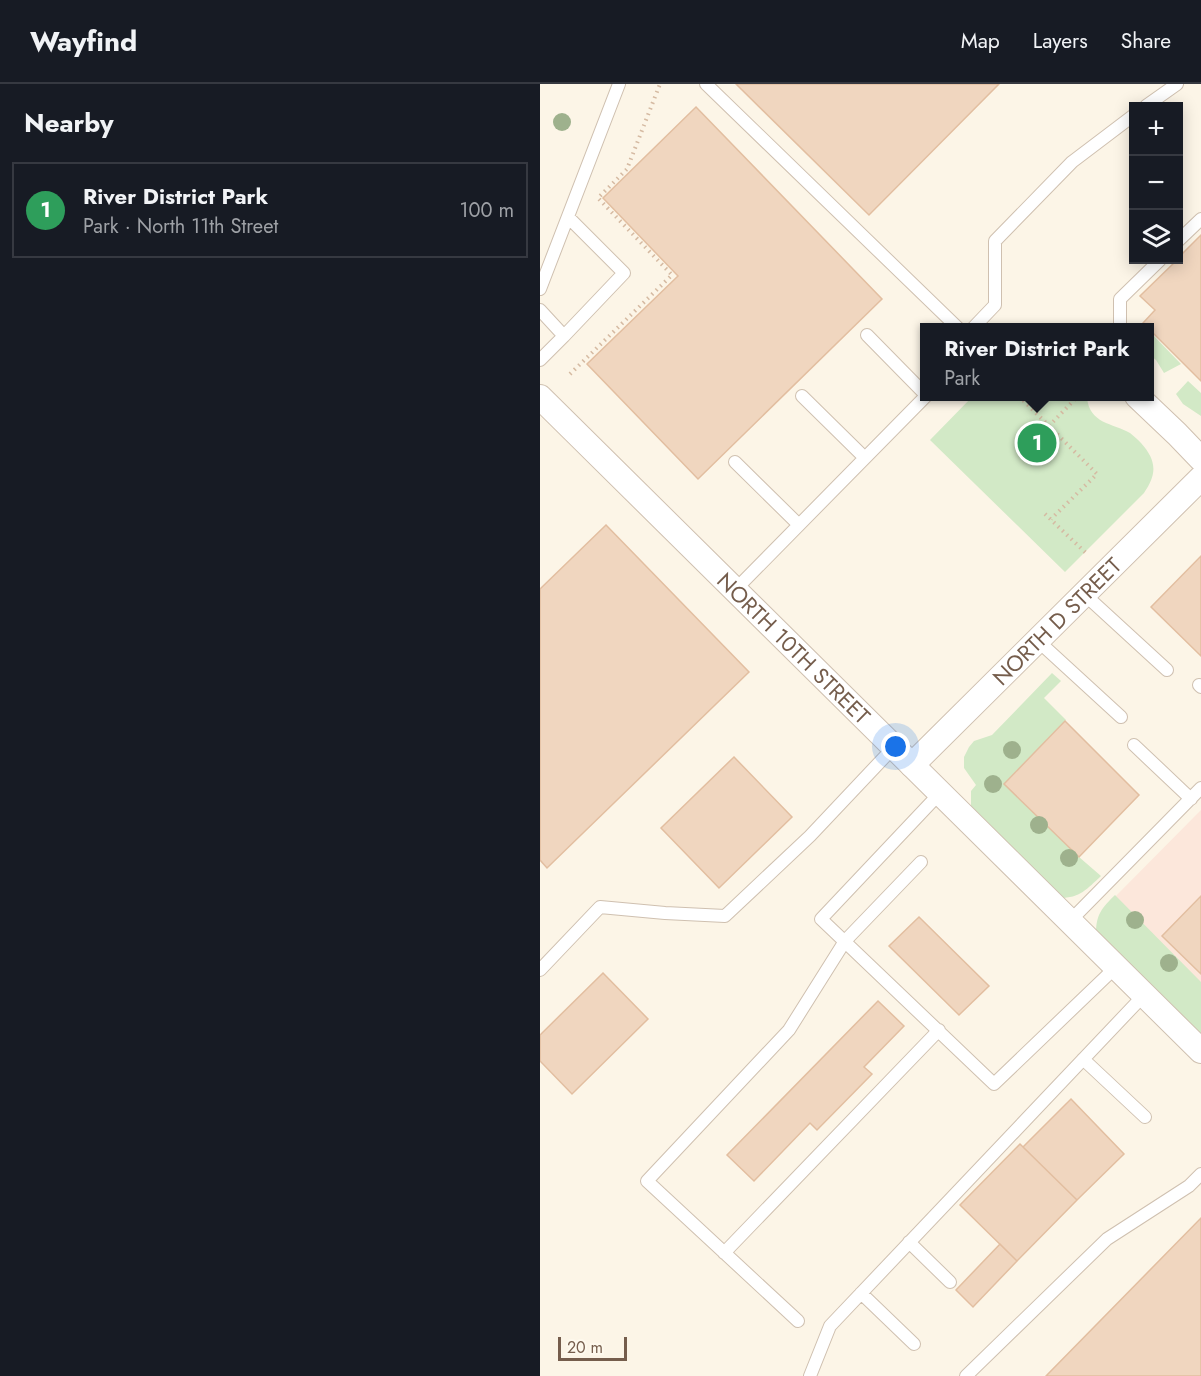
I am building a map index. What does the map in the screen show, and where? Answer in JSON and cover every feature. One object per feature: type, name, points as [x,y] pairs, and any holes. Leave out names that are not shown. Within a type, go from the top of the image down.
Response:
[{"type":"street","points":[[1142,401],[1201,459]]},
{"type":"street","name":"NORTH 10TH STREET","points":[[543,407],[735,590],[1201,1051]]},
{"type":"street","name":"NORTH D STREET","points":[[912,765],[1201,478]]},
{"type":"lane","points":[[540,289],[619,84]]},
{"type":"lane","points":[[706,84],[954,323]]},
{"type":"lane","points":[[1152,102],[1177,84]]},
{"type":"lane","points":[[977,323],[995,305],[995,241],[1072,162],[1129,120]]},
{"type":"lane","points":[[540,360],[624,273],[568,217]]},
{"type":"lane","points":[[1183,237],[1201,219]]},
{"type":"lane","points":[[1120,323],[1120,299],[1156,264]]},
{"type":"lane","points":[[540,310],[564,336]]},
{"type":"lane","points":[[867,335],[920,390]]},
{"type":"lane","points":[[802,396],[865,458]]},
{"type":"lane","points":[[735,590],[920,400]]},
{"type":"lane","points":[[735,462],[799,525]]},
{"type":"lane","points":[[1083,593],[1167,670]]},
{"type":"lane","points":[[1037,640],[1121,717]]},
{"type":"lane","points":[[1134,745],[1191,799]]},
{"type":"lane","points":[[540,970],[600,907],[725,916],[810,836],[894,747]]},
{"type":"lane","points":[[1070,921],[1201,788]]},
{"type":"lane","points":[[940,793],[821,919],[994,1084],[1116,967]]},
{"type":"lane","points":[[798,1321],[647,1181],[789,1030],[845,940],[921,862]]},
{"type":"lane","points":[[810,1376],[830,1326],[1144,994]]},
{"type":"lane","points":[[724,1253],[939,1030]]},
{"type":"lane","points":[[1083,1059],[1145,1117]]},
{"type":"lane","points":[[966,1376],[1107,1239],[1189,1186],[1201,1174]]},
{"type":"lane","points":[[909,1242],[950,1282]]},
{"type":"lane","points":[[861,1293],[914,1344]]},
{"type":"path","points":[[570,374],[672,275],[598,198],[627,169],[660,84]]},
{"type":"path","points":[[1024,401],[1097,474],[1051,519]]},
{"type":"path","points":[[1049,426],[1073,401]]},
{"type":"path","points":[[1046,514],[1087,554]]},
{"type":"shaded area","points":[[1201,810],[1201,992],[1109,903]]},
{"type":"green space","points":[[1154,336],[1181,364],[1164,373],[1154,358]]},
{"type":"green space","points":[[1188,381],[1201,393],[1201,416],[1183,404],[1176,394]]},
{"type":"green space","points":[[968,401],[1088,401],[1092,413],[1097,418],[1130,433],[1141,443],[1150,456],[1153,474],[1144,493],[1065,572],[930,440]]},
{"type":"green space","points":[[1052,673],[1061,681],[1044,698],[1066,720],[1004,784],[1101,876],[1087,889],[1067,898],[1060,898],[971,815],[971,791],[976,785],[964,768],[964,757],[974,741],[992,735]]},
{"type":"green space","points":[[1115,895],[1201,982],[1201,1040],[1096,934],[1097,921],[1101,912]]},
{"type":"building","points":[[736,84],[999,84],[869,215]]},
{"type":"building","points":[[696,107],[882,299],[698,479],[587,364],[678,276],[603,198]]},
{"type":"building","points":[[1201,235],[1201,381],[1154,334],[1154,323],[1143,323],[1155,310],[1140,296],[1173,264],[1183,264],[1183,253]]},
{"type":"building","points":[[606,525],[749,672],[547,868],[540,860],[540,589]]},
{"type":"building","points":[[1201,556],[1201,656],[1151,607]]},
{"type":"building","points":[[1065,721],[1139,795],[1079,857],[1004,784]]},
{"type":"building","points":[[734,757],[792,817],[719,888],[661,828]]},
{"type":"building","points":[[1201,896],[1201,974],[1162,936]]},
{"type":"building","points":[[919,917],[989,986],[959,1015],[889,946]]},
{"type":"building","points":[[603,973],[648,1019],[572,1094],[540,1061],[540,1035]]},
{"type":"building","points":[[878,1001],[904,1026],[864,1067],[872,1074],[817,1130],[810,1123],[754,1181],[727,1155]]},
{"type":"building","points":[[1071,1099],[1124,1154],[1077,1200],[1023,1147]]},
{"type":"building","points":[[1020,1144],[1077,1200],[1017,1261],[960,1205]]},
{"type":"building","points":[[1201,1218],[1201,1376],[1046,1376]]},
{"type":"building","points":[[1000,1244],[1017,1261],[973,1307],[956,1290]]},
{"type":"place","name":"River District Park","points":[[1037,443]]}]
